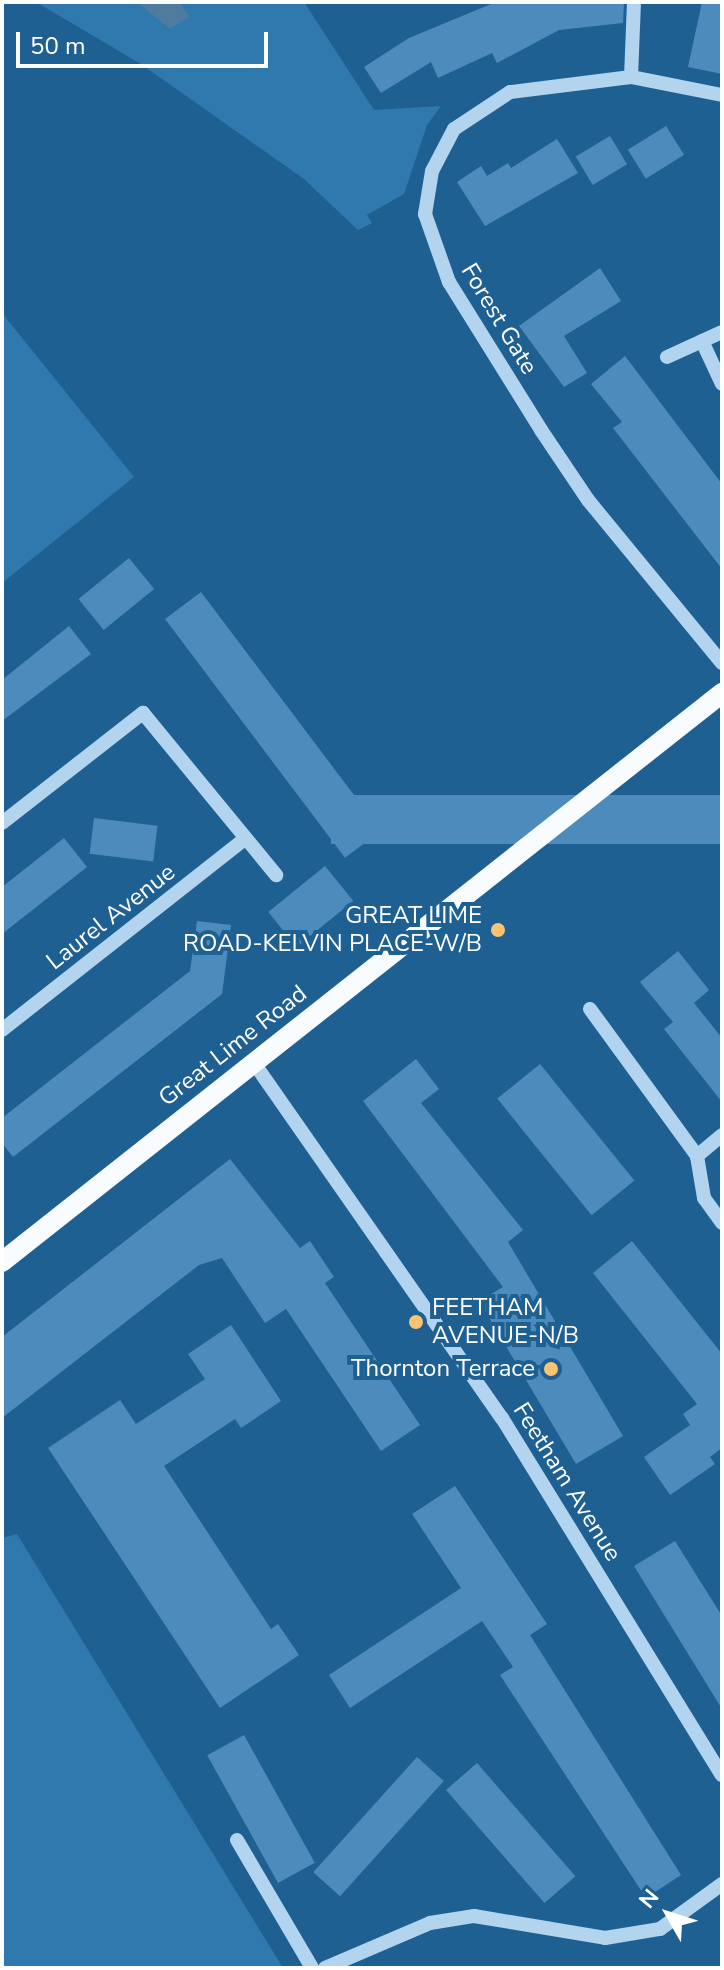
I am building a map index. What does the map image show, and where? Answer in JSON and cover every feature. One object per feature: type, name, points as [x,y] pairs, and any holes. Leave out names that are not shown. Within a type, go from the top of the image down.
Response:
[{"type":"main road","name":"Great Lime Road","points":[[2,1262],[722,693]]},
{"type":"street","points":[[631,77],[634,2]]},
{"type":"street","name":"Forest Gate","points":[[722,95],[631,77],[540,85],[487,101],[441,147],[425,214],[449,282],[541,430],[588,500],[722,663]]},
{"type":"street","points":[[667,357],[722,332]]},
{"type":"street","points":[[702,341],[722,384]]},
{"type":"street","points":[[2,823],[143,713],[276,875]]},
{"type":"street","name":"Laurel Avenue","points":[[2,1030],[246,838]]},
{"type":"street","points":[[590,1009],[697,1156],[704,1198],[722,1223]]},
{"type":"street","name":"Feetham Avenue","points":[[254,1063],[502,1418],[722,1775]]},
{"type":"street","points":[[697,1156],[722,1135]]},
{"type":"street","points":[[237,1840],[312,1968]]},
{"type":"street","points":[[325,1968],[430,1923],[474,1916],[605,1938],[660,1929],[722,1884]]},
{"type":"shaded area","points":[[36,2],[304,2],[374,110],[441,106],[427,125],[404,194],[367,215],[372,223],[358,230],[304,179],[141,64]]},
{"type":"shaded area","points":[[137,2],[179,2],[189,17],[170,29]]},
{"type":"shaded area","points":[[2,313],[134,477],[2,583]]},
{"type":"shaded area","points":[[17,1534],[283,1968],[2,1968],[2,1538]]},
{"type":"building","points":[[496,2],[624,2],[623,23],[559,30],[497,63],[492,53],[438,78],[431,62],[381,93],[364,67],[409,38]]},
{"type":"building","points":[[702,2],[722,2],[722,74],[688,67]]},
{"type":"building","points":[[666,126],[684,155],[646,179],[628,150]]},
{"type":"building","points":[[610,136],[627,164],[593,185],[576,157]]},
{"type":"building","points":[[557,139],[578,173],[485,226],[457,182],[481,166],[487,176],[508,163],[511,168]]},
{"type":"building","points":[[600,268],[621,301],[564,336],[587,373],[564,387],[519,326]]},
{"type":"building","points":[[625,356],[722,484],[722,569],[613,428],[622,422],[591,384]]},
{"type":"building","points":[[129,558],[154,589],[104,630],[78,599]]},
{"type":"building","points":[[201,592],[381,831],[345,858],[165,619]]},
{"type":"building","points":[[69,626],[91,654],[2,721],[2,680]]},
{"type":"building","points":[[331,795],[722,795],[722,844],[331,844]]},
{"type":"building","points":[[94,818],[158,826],[153,862],[90,854]]},
{"type":"building","points":[[64,838],[87,867],[2,934],[2,887]]},
{"type":"building","points":[[325,866],[353,901],[297,947],[268,912]]},
{"type":"building","points":[[197,921],[231,925],[222,994],[13,1157],[2,1143],[2,1118],[190,971]]},
{"type":"building","points":[[678,951],[709,990],[694,1003],[722,1038],[722,1102],[664,1029],[673,1022],[640,982]]},
{"type":"building","points":[[416,1059],[439,1089],[421,1103],[523,1230],[508,1242],[623,1436],[576,1464],[479,1301],[503,1287],[363,1101]]},
{"type":"building","points":[[540,1064],[634,1181],[592,1215],[497,1099]]},
{"type":"building","points":[[230,1159],[300,1248],[310,1241],[334,1277],[325,1283],[420,1425],[381,1451],[286,1309],[265,1323],[222,1258],[199,1265],[2,1418],[2,1337]]},
{"type":"building","points":[[632,1241],[722,1354],[722,1448],[710,1457],[715,1464],[670,1495],[644,1457],[690,1425],[683,1414],[697,1404],[593,1273]]},
{"type":"building","points":[[231,1325],[281,1401],[241,1428],[235,1419],[164,1466],[271,1629],[278,1624],[299,1655],[220,1708],[48,1448],[120,1400],[136,1424],[205,1379],[188,1354]]},
{"type":"building","points":[[455,1486],[547,1624],[530,1635],[681,1875],[646,1898],[500,1675],[513,1667],[482,1621],[350,1708],[329,1675],[461,1588],[412,1514]]},
{"type":"building","points":[[675,1541],[722,1616],[722,1709],[634,1566]]},
{"type":"building","points":[[244,1735],[315,1863],[278,1883],[207,1755]]},
{"type":"building","points":[[417,1757],[444,1781],[340,1896],[313,1872]]},
{"type":"building","points":[[477,1763],[575,1876],[544,1903],[446,1790]]},
{"type":"place","name":"GREAT LIME ROAD-KELVIN PLACE-W/B","points":[[498,930]]},
{"type":"place","name":"FEETHAM AVENUE-N/B","points":[[416,1322]]},
{"type":"place","name":"Thornton Terrace","points":[[551,1369]]}]
